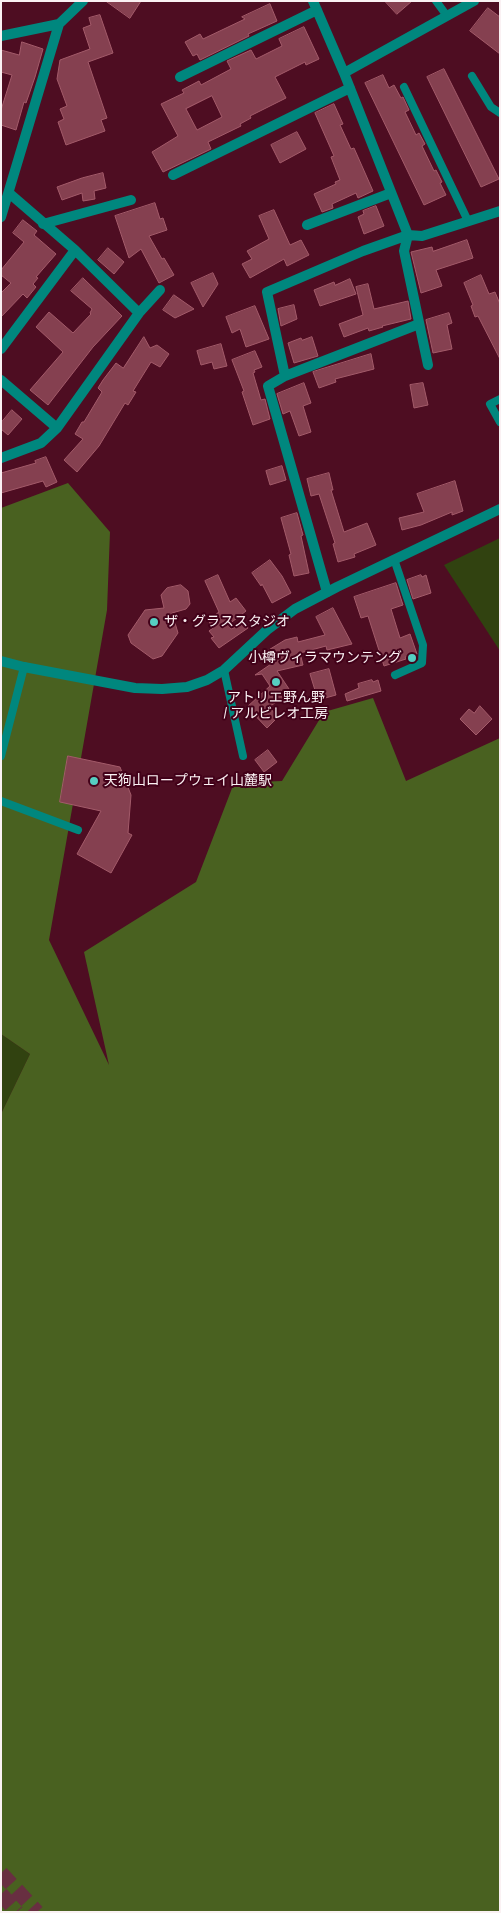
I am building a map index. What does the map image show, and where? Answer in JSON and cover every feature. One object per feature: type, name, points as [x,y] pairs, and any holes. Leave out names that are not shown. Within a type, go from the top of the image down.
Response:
[{"type":"street","points":[[1,217],[59,24],[83,1]]},
{"type":"street","points":[[344,73],[474,1]]},
{"type":"street","points":[[180,77],[315,6],[344,73],[408,235],[404,251],[428,365]]},
{"type":"street","points":[[1,36],[59,24]]},
{"type":"street","points":[[173,175],[350,88]]},
{"type":"street","points":[[9,193],[75,250],[139,314]]},
{"type":"street","points":[[307,224],[391,193]]},
{"type":"street","points":[[43,224],[131,200]]},
{"type":"street","points":[[285,376],[267,292],[363,251],[408,235],[422,236],[468,220],[500,212]]},
{"type":"street","points":[[1,349],[75,250]]},
{"type":"street","points":[[1,458],[41,443],[57,428],[139,314],[160,290]]},
{"type":"street","points":[[327,592],[268,386],[285,376],[419,324]]},
{"type":"street","points":[[1,380],[57,428]]},
{"type":"street","points":[[1,661],[135,688],[162,689],[188,687],[207,680],[224,670],[267,630],[295,609],[500,509]]},
{"type":"lane","points":[[436,1],[447,16]]},
{"type":"lane","points":[[472,76],[490,107],[500,113]]},
{"type":"lane","points":[[404,87],[468,220]]},
{"type":"lane","points":[[500,399],[490,404],[500,422]]},
{"type":"lane","points":[[394,560],[423,645],[422,663],[395,674]]},
{"type":"lane","points":[[1,756],[24,667]]},
{"type":"lane","points":[[224,670],[243,756]]},
{"type":"lane","points":[[1,800],[78,830]]},
{"type":"green space","points":[[68,483],[110,532],[107,610],[49,940],[109,1065],[84,952],[196,882],[234,783],[282,781],[324,712],[373,698],[406,781],[500,738],[500,1912],[1,1912],[1,1114],[30,1054],[1,1034],[1,508]]},
{"type":"green space","points":[[500,538],[500,651],[444,565]]},
{"type":"green space","points":[[1,1034],[30,1054],[1,1114]]},
{"type":"building","points":[[106,1],[141,1],[130,18]]},
{"type":"building","points":[[385,1],[412,1],[397,14]]},
{"type":"building","points":[[270,4],[277,21],[248,34],[249,36],[200,60],[197,54],[193,56],[185,42],[200,34],[203,39],[245,19],[242,17]]},
{"type":"building","points":[[488,8],[500,17],[500,54],[470,31]]},
{"type":"building","points":[[100,15],[113,53],[88,62],[107,118],[101,120],[105,131],[66,145],[58,122],[64,119],[60,109],[67,106],[57,79],[60,60],[90,49],[83,28],[91,25],[89,18]]},
{"type":"building","points":[[304,27],[319,59],[306,65],[305,62],[275,77],[286,98],[250,116],[251,118],[240,124],[241,126],[208,142],[211,149],[163,172],[152,152],[178,136],[161,104],[184,93],[182,90],[199,81],[201,85],[231,69],[227,61],[251,50],[256,59],[282,46],[279,39]],"holes":[[[212,96],[222,117],[197,130],[186,109]]]},
{"type":"building","points":[[22,42],[43,49],[16,130],[1,125],[1,110],[12,75],[1,72],[1,50],[19,55]]},
{"type":"building","points":[[444,69],[499,179],[481,187],[427,77]]},
{"type":"building","points":[[383,75],[389,88],[394,85],[401,98],[403,97],[409,110],[405,112],[416,135],[419,133],[425,144],[422,146],[434,171],[436,170],[442,182],[440,183],[446,195],[424,205],[365,83]]},
{"type":"building","points":[[334,104],[343,124],[340,125],[351,149],[354,148],[373,191],[358,198],[356,193],[332,204],[333,208],[322,212],[314,194],[336,184],[335,182],[340,180],[331,157],[334,156],[315,113]]},
{"type":"building","points":[[297,132],[306,149],[280,163],[271,145]]},
{"type":"building","points":[[103,173],[106,188],[94,191],[95,199],[83,201],[82,193],[62,200],[57,187]]},
{"type":"building","points":[[155,203],[160,219],[163,218],[167,230],[149,236],[174,275],[159,283],[141,249],[129,258],[115,216]]},
{"type":"building","points":[[376,206],[384,226],[364,234],[358,217],[364,214],[363,211]]},
{"type":"building","points":[[274,210],[290,245],[301,240],[309,255],[287,266],[284,259],[250,278],[242,264],[252,259],[247,251],[269,239],[259,216]]},
{"type":"building","points":[[23,220],[37,231],[34,235],[56,254],[36,277],[38,278],[33,284],[36,287],[27,298],[23,294],[1,317],[1,293],[11,283],[1,275],[1,270],[24,242],[13,233]]},
{"type":"building","points":[[467,240],[473,258],[436,270],[442,286],[421,293],[411,252],[432,247],[433,251]]},
{"type":"building","points":[[108,248],[124,262],[114,274],[98,260]]},
{"type":"building","points":[[213,273],[218,284],[203,307],[191,283]]},
{"type":"building","points":[[481,275],[489,294],[495,292],[500,304],[500,359],[478,316],[475,317],[471,306],[473,305],[464,283]]},
{"type":"building","points":[[83,278],[122,316],[93,347],[48,405],[30,390],[63,352],[36,327],[49,312],[73,333],[91,314],[92,309],[71,291]]},
{"type":"building","points":[[350,279],[356,294],[320,306],[314,290],[334,282],[335,285]]},
{"type":"building","points":[[368,284],[374,309],[408,301],[411,319],[369,331],[368,328],[344,337],[339,324],[363,315],[356,287]]},
{"type":"building","points":[[174,295],[194,309],[175,318],[163,310]]},
{"type":"building","points":[[294,305],[297,319],[281,326],[278,309]]},
{"type":"building","points":[[255,306],[269,339],[246,347],[240,329],[232,333],[226,317]]},
{"type":"building","points":[[449,313],[452,323],[447,325],[452,349],[433,353],[426,320]]},
{"type":"building","points":[[144,337],[150,348],[157,345],[169,354],[160,367],[151,362],[133,391],[136,392],[128,405],[125,403],[99,446],[77,472],[64,460],[83,439],[75,434],[102,392],[98,388],[103,380],[116,363],[123,368]]},
{"type":"building","points":[[312,337],[318,356],[294,363],[288,343],[301,338],[302,340]]},
{"type":"building","points":[[221,344],[227,366],[214,369],[212,362],[201,365],[197,351]]},
{"type":"building","points":[[255,351],[262,367],[254,370],[255,372],[253,373],[261,400],[265,399],[270,419],[253,425],[242,392],[244,391],[232,360]]},
{"type":"building","points":[[371,354],[374,369],[335,379],[336,382],[319,388],[313,372]]},
{"type":"building","points":[[304,383],[311,403],[303,406],[311,432],[299,436],[290,411],[283,414],[277,394]]},
{"type":"building","points":[[423,383],[428,405],[414,408],[410,385]]},
{"type":"building","points":[[12,410],[22,419],[8,435],[1,429],[1,423]]},
{"type":"building","points":[[46,457],[57,482],[46,487],[43,481],[1,493],[1,473],[36,463],[35,461]]},
{"type":"building","points":[[282,466],[286,480],[270,485],[266,471]]},
{"type":"building","points":[[329,473],[333,490],[331,490],[344,532],[367,523],[376,545],[354,554],[355,557],[338,562],[333,544],[335,543],[319,494],[311,496],[307,479]]},
{"type":"building","points":[[455,481],[463,511],[452,515],[452,512],[421,525],[402,530],[399,518],[424,512],[417,494]]},
{"type":"building","points":[[297,513],[303,535],[301,536],[309,573],[294,576],[289,555],[291,554],[281,518]]},
{"type":"building","points":[[270,560],[282,576],[291,593],[272,603],[262,584],[261,586],[252,573]]},
{"type":"building","points":[[218,575],[230,602],[236,598],[246,611],[228,625],[231,629],[245,624],[248,628],[219,648],[211,638],[214,637],[209,631],[213,628],[208,620],[219,612],[205,581]]},
{"type":"building","points":[[421,575],[422,577],[426,575],[431,593],[413,599],[407,580]]},
{"type":"building","points":[[396,583],[403,605],[391,609],[400,638],[410,634],[417,654],[384,666],[368,616],[361,618],[354,597]]},
{"type":"building","name":"ザ・グラススタジオ","points":[[181,585],[188,591],[190,604],[186,609],[172,613],[178,633],[162,656],[153,659],[131,643],[128,635],[145,610],[164,608],[161,595],[167,588]]},
{"type":"building","points":[[333,608],[352,644],[327,650],[326,646],[300,653],[303,665],[277,671],[291,692],[269,707],[278,717],[267,728],[247,707],[270,686],[262,674],[255,675],[274,662],[267,651],[285,640],[297,637],[298,642],[325,635],[316,617]]},
{"type":"building","points":[[329,669],[336,695],[318,700],[310,674]]},
{"type":"building","points":[[372,680],[373,682],[378,680],[381,691],[347,701],[345,694],[359,688],[358,684]]},
{"type":"building","points":[[480,706],[492,719],[476,735],[460,719],[469,709],[474,713]]},
{"type":"building","points":[[268,750],[277,762],[264,772],[255,760]]},
{"type":"building","name":"天狗山ロープウェイ山麓駅","points":[[68,756],[120,767],[131,795],[128,833],[132,835],[111,873],[77,854],[101,811],[60,802]]},
{"type":"tunnel","points":[[1,1873],[37,1912]]},
{"type":"tunnel","points":[[1,1894],[17,1912]]},
{"type":"place","name":"ザ・グラススタジオ","points":[[154,622]]},
{"type":"place","name":"小樽ヴィラマウンテング","points":[[412,658]]},
{"type":"place","name":"アトリエ野ん野 / アルビレオ工房","points":[[276,682]]},
{"type":"place","name":"天狗山ロープウェイ山麓駅","points":[[94,781]]}]
